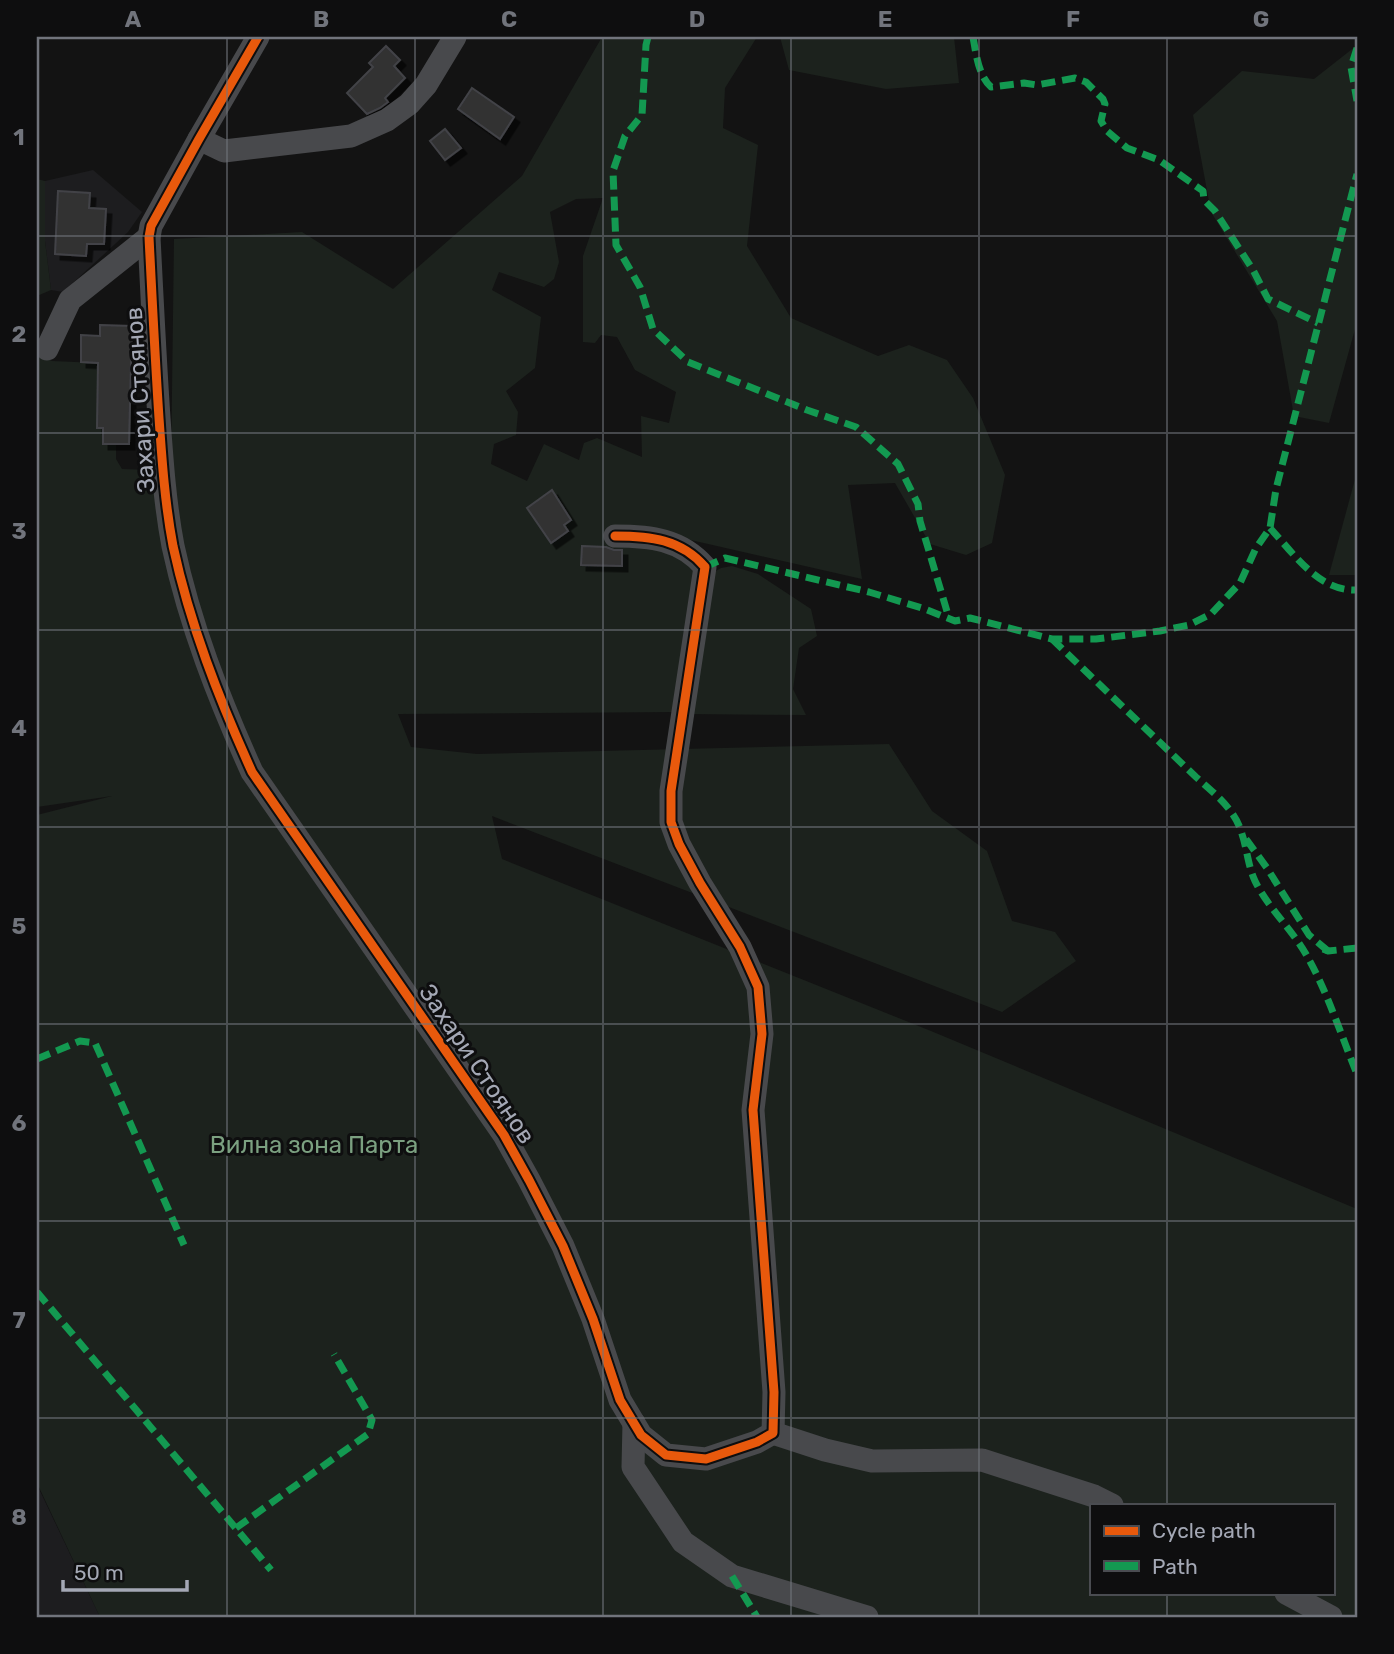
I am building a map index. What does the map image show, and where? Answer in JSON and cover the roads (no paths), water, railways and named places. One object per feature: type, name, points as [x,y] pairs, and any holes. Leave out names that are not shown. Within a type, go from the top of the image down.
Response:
[{"type":"street","name":"Захари Стоянов","points":[[258,37],[151,226],[149,237],[162,456],[173,545],[198,642],[226,716],[252,772],[510,1146],[529,1180],[563,1247],[593,1320],[620,1400],[641,1435],[666,1455],[706,1459],[758,1442],[773,1433]]},
{"type":"street","points":[[199,139],[224,152],[351,136],[387,120],[409,104],[426,85],[455,37]]},
{"type":"street","points":[[47,349],[71,300],[149,237]]},
{"type":"street","points":[[615,536],[642,536],[673,543],[695,555],[705,567],[671,792],[671,822],[679,844],[740,947],[758,986],[762,1034],[753,1110],[774,1392],[773,1433],[825,1450],[872,1461],[982,1460],[1094,1496],[1110,1504]]},
{"type":"street","points":[[634,1423],[633,1467],[683,1542],[732,1576],[867,1617]]},
{"type":"street","points":[[1288,1594],[1331,1617]]},
{"type":"park label","name":"Вилна зона Парта","points":[[314,1145]]}]
